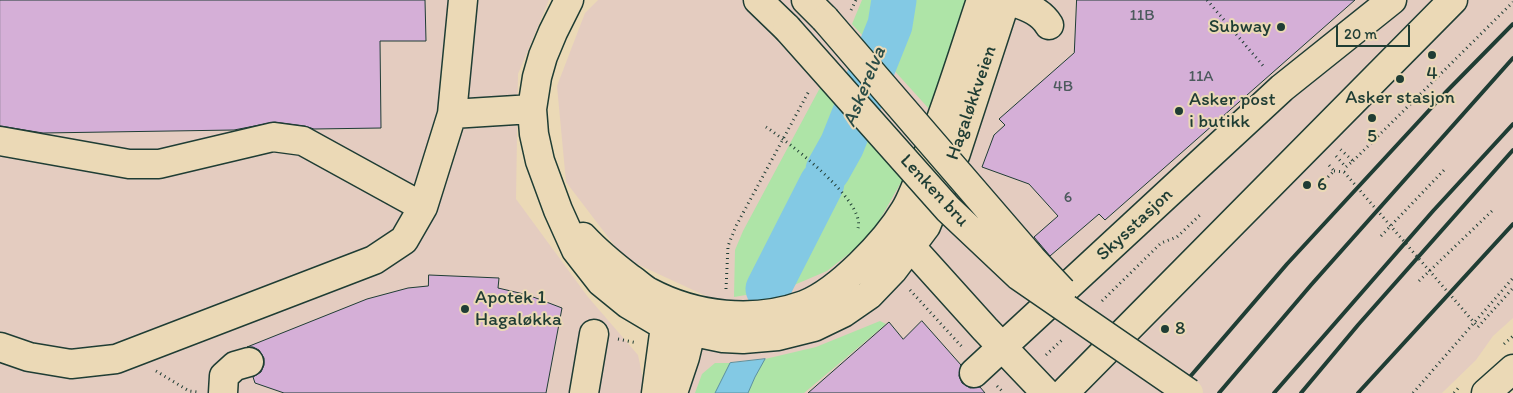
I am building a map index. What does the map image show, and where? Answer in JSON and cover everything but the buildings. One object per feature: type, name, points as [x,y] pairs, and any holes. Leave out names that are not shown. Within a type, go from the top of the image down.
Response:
[{"type":"street","points":[[0,347],[29,357],[71,364],[116,359],[374,260],[404,240],[422,207],[452,114],[463,0]]},
{"type":"street","name":"Hagaløkkveien","points":[[569,0],[543,56],[537,78],[532,109],[534,134],[540,161],[558,210],[576,250],[601,282],[628,304],[665,326],[688,320],[762,314],[804,304],[823,295],[870,255],[926,226],[956,153],[1007,0]]},
{"type":"street","name":"Lenken bru","points":[[758,0],[787,28],[948,209],[980,240],[1019,276],[1099,319]]},
{"type":"street","name":"Lenken bru","points":[[806,0],[836,18],[1032,259],[1099,319],[1119,346],[1189,393]]},
{"type":"street","name":"Hagaløkkveien","points":[[902,238],[906,209],[931,146],[981,0]]},
{"type":"street","points":[[1007,0],[1043,16],[1048,25]]},
{"type":"street","name":"Skysstasjon","points":[[977,370],[1282,88],[1392,0]]},
{"type":"street","points":[[1064,393],[1453,0]]},
{"type":"street","points":[[452,114],[532,109]]},
{"type":"street","points":[[0,141],[129,164],[159,164],[273,137],[303,141],[422,207]]},
{"type":"street","name":"Hagaløkkveien","points":[[558,210],[610,263],[688,320]]},
{"type":"street","points":[[902,238],[1046,393]]},
{"type":"street","points":[[673,393],[686,357],[688,320]]},
{"type":"street","points":[[656,393],[665,326]]},
{"type":"street","points":[[584,393],[594,334]]},
{"type":"street","points":[[223,393],[224,376],[235,366],[249,362]]},
{"type":"path","points":[[836,18],[856,0]]},
{"type":"path","points":[[1353,161],[1513,2]]},
{"type":"path","points":[[726,293],[728,246],[736,226],[811,87]]},
{"type":"path","points":[[766,127],[784,139],[837,186],[854,207],[859,224],[857,232]]},
{"type":"path","points":[[1381,236],[1445,169]]},
{"type":"path","points":[[1328,177],[1334,170],[1344,172],[1478,327],[1513,288]]},
{"type":"path","points":[[1099,319],[1161,243],[1177,237],[1205,210]]},
{"type":"path","points":[[1419,281],[1492,211]]},
{"type":"path","points":[[1414,393],[1513,278]]},
{"type":"path","points":[[910,290],[977,370],[1004,393]]},
{"type":"path","points":[[1040,361],[1069,333]]},
{"type":"path","points":[[127,354],[189,391],[205,393]]},
{"type":"shaded area","points":[[0,0],[549,0],[518,74],[516,199],[588,297],[638,355],[646,393],[0,393]]},
{"type":"shaded area","points":[[598,0],[1513,0],[1513,318],[1493,336],[1476,360],[1442,393],[676,393],[706,296],[624,258],[566,182],[557,86],[585,13]]},
{"type":"green space","points":[[862,0],[968,0],[931,111],[852,24]]},
{"type":"green space","points":[[822,84],[904,177],[870,237],[827,271],[787,288],[734,297],[735,250],[743,231]]},
{"type":"green space","points":[[880,321],[886,324],[804,393],[748,393],[765,359],[816,347]]},
{"type":"green space","points":[[715,363],[730,363],[715,393],[695,393],[702,374]]},
{"type":"water","points":[[765,359],[748,393],[715,393],[730,363]]},
{"type":"waterway","name":"Askerelva","points":[[828,170],[842,145],[890,25],[894,0]]},
{"type":"waterway","name":"Askerelva","points":[[768,289],[822,183]]},
{"type":"railway","points":[[1176,393],[1287,264],[1445,93],[1513,24]]},
{"type":"railway","points":[[1219,393],[1311,285],[1513,58]]},
{"type":"railway","points":[[1274,393],[1433,211],[1513,124]]},
{"type":"railway","points":[[1301,393],[1358,325],[1513,150]]},
{"type":"railway","points":[[1358,393],[1513,224]]},
{"type":"place","name":"Subway","points":[[1281,27]]},
{"type":"place","name":"4","points":[[1432,55]]},
{"type":"place","name":"Asker stasjon","points":[[1400,79]]},
{"type":"place","name":"Asker post i butikk","points":[[1179,111]]},
{"type":"place","name":"5","points":[[1372,118]]},
{"type":"place","name":"6","points":[[1307,185]]},
{"type":"place","name":"Apotek 1 Hagaløkka","points":[[465,309]]},
{"type":"place","name":"8","points":[[1165,329]]}]
